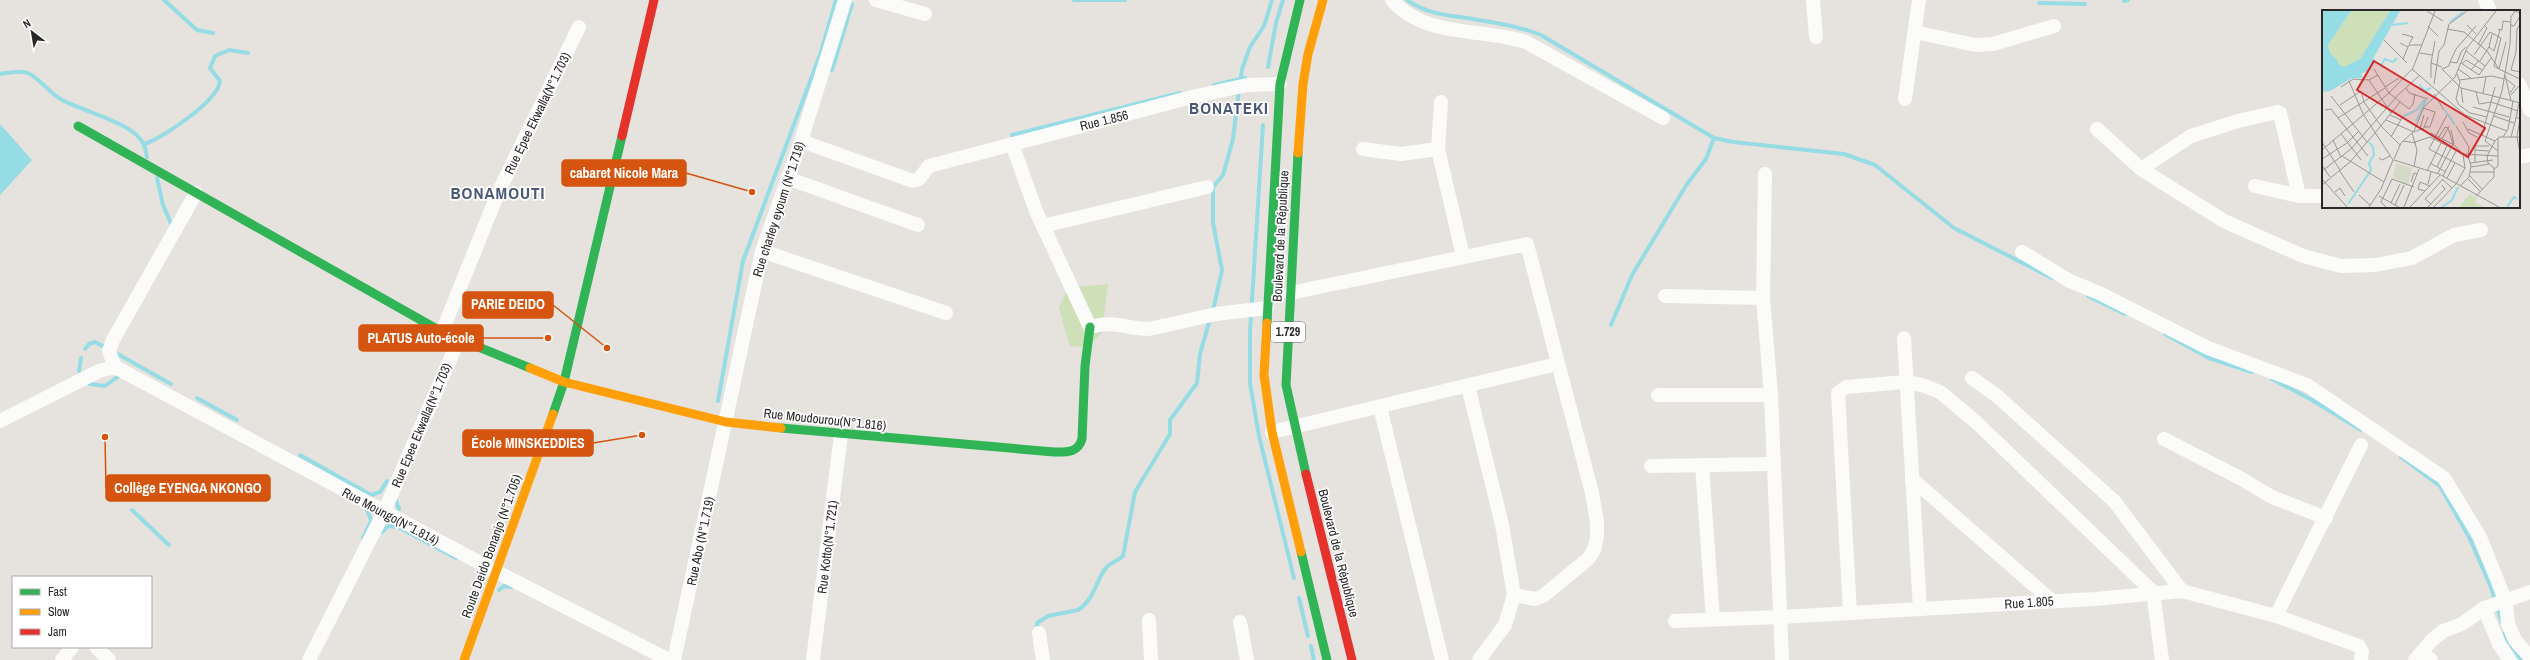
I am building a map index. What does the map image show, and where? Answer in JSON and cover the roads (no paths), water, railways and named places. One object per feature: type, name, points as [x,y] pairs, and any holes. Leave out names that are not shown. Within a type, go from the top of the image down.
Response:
[{"type":"main road","name":"Route Deido Bonanjo (N°1.705)","points":[[464,660],[497,572],[564,382],[654,0]]},
{"type":"main road","name":"Boulevard de la République","points":[[1300,0],[1286,52],[1280,84],[1256,309],[1272,432],[1327,660]]},
{"type":"main road","name":"Boulevard de la République","points":[[1323,0],[1308,54],[1303,84],[1286,385],[1352,660]]},
{"type":"main road","name":"Rue Moudourou(N°1.816)","points":[[78,126],[458,341],[564,382],[726,422],[841,434],[1054,452],[1074,452],[1078,448],[1082,439],[1085,366],[1090,327]]},
{"type":"street","name":"Rue charley eyoum (N°1.719)","points":[[726,422],[747,312],[762,251],[801,141],[845,0]]},
{"type":"street","points":[[876,0],[925,14]]},
{"type":"street","points":[[1392,0],[1400,11],[1446,28],[1510,37],[1526,42],[1663,118]]},
{"type":"street","points":[[1813,0],[1816,37]]},
{"type":"street","points":[[1906,99],[1919,0]]},
{"type":"street","points":[[2485,0],[2490,10]]},
{"type":"street","points":[[1915,32],[1975,45],[1993,44],[2054,26]]},
{"type":"street","name":"Rue Epee Ekwalla(N°1.703)","points":[[442,332],[498,193],[579,27]]},
{"type":"street","name":"Rue 1.856","points":[[801,141],[912,181],[919,179],[928,166],[1240,86],[1280,84]]},
{"type":"street","points":[[2520,86],[2530,110]]},
{"type":"street","points":[[1441,102],[1438,149],[1463,256]]},
{"type":"street","points":[[2141,168],[2191,136],[2238,121],[2277,112],[2280,113],[2299,196]]},
{"type":"street","points":[[2097,129],[2141,168],[2224,221],[2253,236],[2303,256],[2342,266],[2376,265],[2404,260],[2421,254],[2454,235],[2481,230]]},
{"type":"street","points":[[1012,144],[1043,226],[1090,327],[1113,323],[1139,329],[1149,329],[1211,314],[1256,309]]},
{"type":"street","points":[[1363,149],[1401,154],[1438,149]]},
{"type":"street","points":[[2520,157],[2530,155]]},
{"type":"street","points":[[1765,174],[1764,298],[1782,617],[1782,660]]},
{"type":"street","points":[[787,178],[918,225]]},
{"type":"street","points":[[2254,186],[2299,196],[2322,196]]},
{"type":"street","points":[[1043,226],[1207,187]]},
{"type":"street","points":[[0,421],[99,371],[115,367],[109,351],[113,340],[196,193]]},
{"type":"street","points":[[1290,293],[1463,256],[1527,244],[1557,364],[1592,493],[1598,537],[1594,550],[1588,559],[1542,596],[1535,599],[1514,595]]},
{"type":"street","points":[[762,251],[946,313]]},
{"type":"street","points":[[2022,252],[2070,281],[2099,293],[2208,348],[2307,385],[2444,478],[2480,537],[2496,605],[2499,644],[2510,660]]},
{"type":"street","points":[[1665,296],[1764,298]]},
{"type":"street","points":[[1904,338],[1905,382],[1920,609]]},
{"type":"street","name":"Rue Epee Ekwalla(N°1.703)","points":[[309,660],[384,512],[458,341]]},
{"type":"street","points":[[1272,432],[1557,364]]},
{"type":"street","name":"Rue Moungo(N°1.814)","points":[[115,367],[497,572],[669,660]]},
{"type":"street","points":[[1972,378],[1997,396],[2114,501],[2182,591]]},
{"type":"street","points":[[1850,613],[1838,393],[1846,387],[1905,382],[1922,385],[1940,392],[1976,422],[2153,592],[2162,660]]},
{"type":"street","points":[[1468,386],[1502,524],[1514,595],[1505,625],[1479,660]]},
{"type":"street","points":[[1658,395],[1770,394]]},
{"type":"street","points":[[1380,407],[1442,660]]},
{"type":"street","name":"Rue Abo (N°1.719)","points":[[674,660],[726,422]]},
{"type":"street","name":"Rue Kotto(N°1.721)","points":[[813,660],[841,434]]},
{"type":"street","points":[[2164,439],[2240,478],[2272,497],[2326,518]]},
{"type":"street","points":[[2276,616],[2361,445]]},
{"type":"street","points":[[1651,466],[1774,464]]},
{"type":"street","points":[[1702,465],[1713,618]]},
{"type":"street","points":[[1912,479],[2052,601]]},
{"type":"street","name":"Rue 1.805","points":[[1675,621],[1713,618],[1782,617],[2095,599],[2153,592],[2182,591],[2276,616],[2359,646],[2362,649],[2361,660]]},
{"type":"street","points":[[2422,658],[2443,631],[2462,624],[2496,605],[2530,592]]},
{"type":"street","points":[[2496,605],[2508,624],[2515,640],[2530,657]]},
{"type":"street","points":[[1149,620],[1151,660]]},
{"type":"street","points":[[1240,622],[1247,660]]},
{"type":"street","points":[[1039,633],[1043,660]]},
{"type":"street","points":[[62,660],[71,648]]},
{"type":"street","points":[[97,648],[110,660]]},
{"type":"water","points":[[0,124],[32,160],[0,195]]},
{"type":"waterway","points":[[164,0],[197,30],[213,33]]},
{"type":"waterway","points":[[718,401],[743,261],[821,52],[836,0]]},
{"type":"waterway","points":[[1074,0],[1125,0]]},
{"type":"waterway","points":[[1240,83],[1242,69],[1250,47],[1264,26],[1272,0]]},
{"type":"waterway","points":[[1268,67],[1276,23],[1283,0]]},
{"type":"waterway","points":[[1407,0],[1433,12],[1494,22],[1541,35],[1714,138],[1733,142],[1844,154],[1875,165],[1954,228],[2052,278]]},
{"type":"waterway","points":[[2124,1],[2128,0]]},
{"type":"waterway","points":[[2039,3],[2085,4]]},
{"type":"waterway","points":[[832,70],[852,4]]},
{"type":"waterway","points":[[144,144],[176,127],[210,98],[217,89],[220,81],[210,68],[215,56],[229,50],[248,53]]},
{"type":"waterway","points":[[0,74],[18,72],[28,73],[59,98],[118,123],[139,137],[144,145],[147,157]]},
{"type":"waterway","points":[[1214,85],[1245,78]]},
{"type":"waterway","points":[[1213,311],[1222,270],[1213,223],[1213,187],[1223,175],[1233,139],[1239,90]]},
{"type":"waterway","points":[[1012,135],[1180,93]]},
{"type":"waterway","points":[[1263,125],[1250,332],[1250,383],[1259,436],[1294,578]]},
{"type":"waterway","points":[[1611,325],[1632,275],[1687,184],[1706,159],[1714,138]]},
{"type":"waterway","points":[[157,178],[163,205],[172,226]]},
{"type":"waterway","points":[[2088,296],[2125,314]]},
{"type":"waterway","points":[[1038,630],[1037,623],[1048,616],[1078,610],[1083,606],[1091,596],[1105,569],[1123,556],[1135,492],[1170,434],[1170,420],[1197,383],[1200,354],[1210,319]]},
{"type":"waterway","points":[[2165,334],[2209,358],[2252,372]]},
{"type":"waterway","points":[[85,349],[89,344],[95,342],[107,348]]},
{"type":"waterway","points":[[114,352],[171,384]]},
{"type":"waterway","points":[[79,371],[81,358]]},
{"type":"waterway","points":[[86,381],[90,384],[105,386],[120,375]]},
{"type":"waterway","points":[[2272,379],[2312,400],[2361,430]]},
{"type":"waterway","points":[[197,398],[237,420]]},
{"type":"waterway","points":[[300,455],[371,495],[380,492],[387,481]]},
{"type":"waterway","points":[[2401,457],[2440,486],[2469,537],[2491,587],[2502,623]]},
{"type":"waterway","points":[[395,498],[399,509]]},
{"type":"waterway","points":[[132,510],[169,545]]},
{"type":"waterway","points":[[367,510],[371,520]]},
{"type":"waterway","points":[[363,538],[371,521]]},
{"type":"waterway","points":[[382,532],[388,526],[398,527],[456,558]]},
{"type":"waterway","points":[[499,590],[504,586],[512,587]]},
{"type":"waterway","points":[[1299,598],[1308,636]]},
{"type":"waterway","points":[[2505,633],[2511,650],[2523,660]]},
{"type":"waterway","points":[[1311,646],[1314,660]]},
{"type":"place","name":"cabaret Nicole Mara","points":[[752,192]]},
{"type":"place","name":"PLATUS Auto-école","points":[[548,338]]},
{"type":"place","name":"PARIE DEIDO","points":[[607,348]]},
{"type":"place","name":"École MINSKEDDIES","points":[[642,435]]},
{"type":"place","name":"Collège EYENGA NKONGO","points":[[105,437]]},
{"type":"district","name":"BONATEKI","points":[[1229,108]]},
{"type":"district","name":"BONAMOUTI","points":[[498,193]]}]
